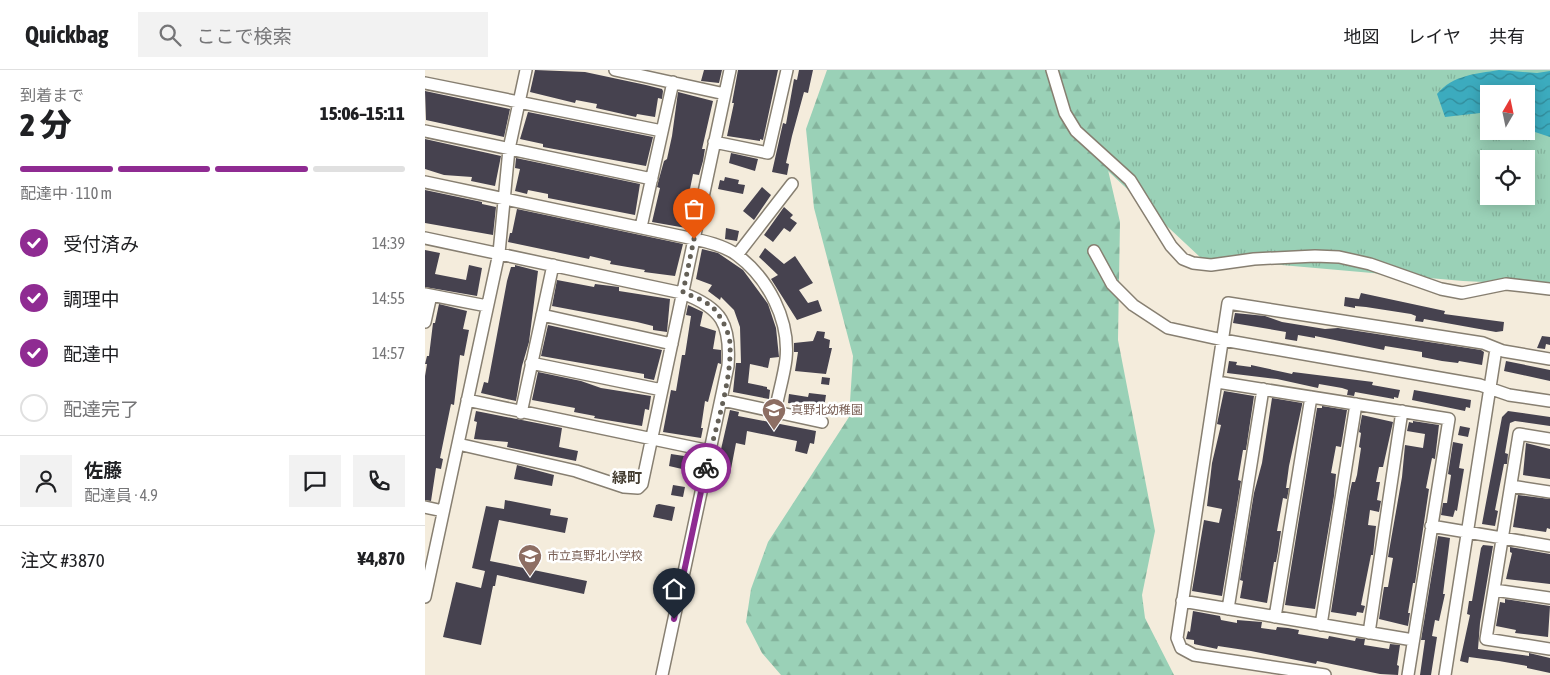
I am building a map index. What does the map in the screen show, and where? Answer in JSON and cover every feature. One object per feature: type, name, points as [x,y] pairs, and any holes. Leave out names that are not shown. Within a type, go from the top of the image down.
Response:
[{"type":"street","points":[[425,597],[499,253],[509,149],[526,70]]},
{"type":"street","points":[[615,70],[647,73],[673,82],[725,94]]},
{"type":"street","points":[[458,444],[577,471],[631,488],[638,488],[642,484],[730,70]]},
{"type":"street","points":[[715,142],[768,153],[787,70]]},
{"type":"street","points":[[1052,70],[1065,113],[1076,131],[1130,180],[1171,246],[1183,259],[1193,263],[1211,264],[1254,259],[1339,257],[1361,261],[1441,289],[1462,293],[1506,284],[1550,289]]},
{"type":"street","points":[[641,227],[673,82]]},
{"type":"street","points":[[425,83],[662,131]]},
{"type":"street","points":[[425,131],[652,180]]},
{"type":"street","points":[[425,182],[694,239],[715,244],[737,254],[763,280],[776,304],[785,330],[786,359],[775,412]]},
{"type":"street","points":[[737,254],[792,184]]},
{"type":"street","points":[[425,238],[683,292],[701,300],[715,310],[724,324],[730,341],[729,366],[662,675]]},
{"type":"street","points":[[1095,251],[1112,284],[1133,305],[1168,328],[1223,340],[1480,385],[1490,389],[1550,401]]},
{"type":"street","points":[[521,412],[553,265]]},
{"type":"street","points":[[425,322],[428,294],[487,306]]},
{"type":"street","points":[[1325,675],[1194,656],[1181,648],[1177,638],[1229,303],[1483,343],[1497,349],[1550,359]]},
{"type":"street","points":[[542,315],[672,344]]},
{"type":"street","points":[[1445,675],[1497,349]]},
{"type":"street","points":[[531,363],[662,390]]},
{"type":"street","points":[[1217,382],[1449,419],[1408,675]]},
{"type":"street","points":[[1227,609],[1263,389]]},
{"type":"street","points":[[1275,617],[1311,397]]},
{"type":"street","points":[[467,400],[710,451]]},
{"type":"street","points":[[722,400],[822,422]]},
{"type":"street","points":[[1321,625],[1356,404]]},
{"type":"street","points":[[1369,633],[1402,411]]},
{"type":"street","points":[[1550,439],[1519,434],[1486,639],[1550,649]]},
{"type":"street","points":[[1511,486],[1550,492]]},
{"type":"street","points":[[425,507],[443,511]]},
{"type":"street","points":[[1431,526],[1550,546]]},
{"type":"street","points":[[1494,590],[1550,598]]},
{"type":"street","points":[[1182,601],[1413,640]]},
{"type":"green space","points":[[827,70],[1085,70],[1120,222],[1118,340],[1155,531],[1142,595],[1145,618],[1174,675],[781,675],[762,653],[746,622],[751,589],[768,542],[849,417],[853,356],[814,208],[806,129]]},
{"type":"green space","points":[[1085,70],[1550,70],[1550,285],[1463,281],[1201,258],[1045,112]]},
{"type":"water","points":[[1499,70],[1537,73],[1550,71],[1550,137],[1535,132],[1535,85],[1480,85],[1480,113],[1445,117],[1437,94],[1457,79]]},
{"type":"building","points":[[535,70],[585,72],[646,85],[662,89],[662,99],[658,98],[655,117],[637,114],[636,117],[596,108],[597,104],[576,100],[575,103],[530,92]]},
{"type":"building","points":[[704,70],[722,70],[719,83],[701,81]]},
{"type":"building","points":[[738,70],[778,70],[763,140],[760,139],[760,141],[727,136]]},
{"type":"building","points":[[799,70],[813,70],[808,93],[804,92],[792,136],[786,163],[789,164],[787,175],[772,172],[783,123],[786,124],[794,79],[797,80]]},
{"type":"building","points":[[425,91],[510,109],[504,137],[426,120]]},
{"type":"building","points":[[678,92],[713,101],[702,149],[705,149],[703,161],[699,175],[693,174],[688,199],[690,199],[686,228],[652,222],[660,188],[657,187],[664,161],[667,159],[672,136]]},
{"type":"building","points":[[528,112],[653,137],[646,166],[543,147],[543,144],[520,139]]},
{"type":"building","points":[[425,139],[501,156],[495,186],[471,181],[472,177],[444,175],[425,169]]},
{"type":"building","points":[[731,153],[758,159],[755,171],[729,163]]},
{"type":"building","points":[[516,158],[640,184],[635,215],[548,198],[548,194],[528,190],[527,194],[515,191],[520,169],[515,168]]},
{"type":"building","points":[[725,177],[739,180],[738,184],[745,185],[743,194],[718,189],[720,180],[724,181]]},
{"type":"building","points":[[762,187],[771,195],[754,220],[743,211]]},
{"type":"building","points":[[425,190],[482,202],[482,204],[496,207],[493,235],[425,223]]},
{"type":"building","points":[[784,207],[793,215],[790,218],[797,223],[790,232],[784,228],[773,242],[764,235]]},
{"type":"building","points":[[517,209],[683,244],[675,276],[644,272],[645,270],[610,264],[611,261],[590,256],[589,259],[508,242]]},
{"type":"building","points":[[726,228],[739,231],[737,241],[725,239]]},
{"type":"building","points":[[765,248],[784,264],[795,256],[813,283],[799,290],[808,303],[818,300],[822,311],[797,320],[771,279],[778,275],[759,257]]},
{"type":"building","points":[[702,249],[718,253],[743,270],[768,304],[776,328],[779,357],[770,358],[768,368],[750,364],[748,383],[767,387],[770,390],[769,399],[733,392],[736,363],[741,363],[740,327],[734,310],[721,297],[720,300],[708,291],[712,285],[696,279]]},
{"type":"building","points":[[425,250],[440,253],[435,274],[466,280],[469,265],[482,268],[477,296],[425,287]]},
{"type":"building","points":[[515,265],[538,271],[529,342],[522,366],[516,401],[481,393],[484,382],[488,383],[507,281],[511,267],[515,267]]},
{"type":"building","points":[[557,280],[594,287],[595,284],[619,287],[619,291],[670,299],[667,332],[653,330],[653,326],[637,322],[552,306]]},
{"type":"building","points":[[1361,293],[1445,311],[1444,314],[1504,322],[1503,331],[1496,332],[1424,319],[1423,322],[1415,321],[1416,316],[1411,314],[1366,307],[1344,306],[1345,297],[1359,299]]},
{"type":"building","points":[[439,304],[467,311],[463,329],[469,330],[464,356],[460,355],[454,405],[451,404],[440,458],[443,459],[441,469],[436,468],[431,501],[425,500],[425,376],[427,364],[425,364],[427,356],[429,356],[433,323],[435,323]]},
{"type":"building","points":[[688,305],[703,312],[700,326],[716,331],[713,349],[721,350],[721,364],[718,363],[708,402],[705,401],[701,438],[663,432],[671,390],[676,391],[682,355],[685,355],[691,316],[686,315]]},
{"type":"building","points":[[1235,313],[1265,316],[1282,322],[1325,329],[1338,328],[1481,350],[1484,352],[1482,365],[1459,361],[1458,363],[1442,361],[1422,357],[1422,352],[1385,346],[1384,350],[1315,336],[1315,338],[1298,335],[1297,341],[1285,339],[1286,332],[1233,323]]},
{"type":"building","points":[[548,325],[662,350],[654,380],[644,378],[644,374],[541,356]]},
{"type":"building","points":[[817,331],[825,332],[824,338],[830,340],[829,348],[832,348],[826,374],[795,371],[798,352],[794,352],[794,343],[813,341]]},
{"type":"building","points":[[1542,336],[1550,337],[1550,345],[1546,344],[1545,349],[1537,348]]},
{"type":"building","points":[[1229,361],[1237,362],[1236,365],[1251,367],[1251,365],[1292,374],[1293,372],[1373,382],[1372,385],[1400,390],[1398,398],[1394,397],[1394,399],[1355,392],[1354,396],[1347,395],[1348,390],[1342,388],[1319,384],[1318,388],[1277,379],[1227,373]]},
{"type":"building","points":[[1506,361],[1550,370],[1550,381],[1504,371]]},
{"type":"building","points":[[538,372],[581,381],[601,388],[651,396],[649,410],[645,409],[642,426],[594,418],[595,416],[574,412],[575,408],[532,400]]},
{"type":"building","points":[[822,377],[830,378],[829,385],[821,384]]},
{"type":"building","points":[[1414,390],[1471,400],[1470,408],[1466,407],[1465,411],[1412,400]]},
{"type":"building","points":[[1224,391],[1254,396],[1246,450],[1243,450],[1238,480],[1241,481],[1222,596],[1192,591],[1204,520],[1219,523],[1222,509],[1207,506],[1212,463],[1221,425],[1217,424]]},
{"type":"building","points":[[809,393],[826,395],[824,408],[788,403],[789,394],[808,397]]},
{"type":"building","points":[[1272,398],[1302,403],[1302,405],[1289,466],[1286,488],[1289,488],[1287,499],[1283,498],[1277,531],[1281,531],[1267,603],[1240,598],[1243,581],[1240,580]]},
{"type":"building","points":[[1322,406],[1347,410],[1341,447],[1336,446],[1331,473],[1336,474],[1334,496],[1315,609],[1285,605],[1317,408],[1322,408]]},
{"type":"building","points":[[730,410],[739,412],[738,416],[816,431],[814,444],[810,443],[807,454],[795,451],[797,441],[747,431],[745,445],[736,443],[730,474],[716,471]]},
{"type":"building","points":[[476,411],[562,428],[559,447],[578,451],[576,461],[507,447],[508,442],[474,439],[477,422],[474,421]]},
{"type":"building","points":[[1508,411],[1550,417],[1550,426],[1515,421],[1510,423],[1505,453],[1508,454],[1507,464],[1504,464],[1495,510],[1498,511],[1495,526],[1482,524],[1502,417]]},
{"type":"building","points":[[1362,415],[1393,422],[1383,467],[1379,467],[1376,482],[1380,482],[1377,500],[1381,501],[1379,512],[1370,510],[1368,525],[1376,526],[1373,555],[1371,555],[1361,605],[1365,606],[1363,613],[1357,612],[1356,616],[1331,612],[1349,496],[1352,482],[1355,482],[1357,475],[1361,448],[1359,447],[1361,433],[1359,432]]},
{"type":"building","points":[[1413,421],[1439,425],[1435,459],[1432,458],[1426,488],[1429,489],[1415,583],[1413,583],[1408,613],[1410,613],[1408,626],[1379,619],[1384,587],[1388,587],[1393,558],[1388,557],[1402,477],[1405,445],[1423,448],[1425,434],[1407,431],[1409,422],[1413,423]]},
{"type":"building","points":[[1460,426],[1470,428],[1468,437],[1458,435]]},
{"type":"building","points":[[1453,442],[1463,444],[1459,468],[1464,469],[1457,511],[1455,510],[1453,517],[1441,515],[1443,503],[1447,503],[1451,475],[1448,474]]},
{"type":"building","points":[[1526,443],[1550,449],[1550,479],[1523,475]]},
{"type":"building","points":[[671,454],[684,456],[682,469],[669,466]]},
{"type":"building","points":[[517,465],[554,475],[552,486],[514,479]]},
{"type":"building","points":[[673,485],[685,487],[683,497],[671,495]]},
{"type":"building","points":[[1518,495],[1550,499],[1550,529],[1547,528],[1546,532],[1513,527]]},
{"type":"building","points":[[505,500],[551,509],[550,515],[568,518],[565,533],[499,520],[490,561],[587,581],[584,594],[497,575],[481,645],[443,637],[456,582],[481,588],[485,571],[472,568],[486,506],[504,509]]},
{"type":"building","points":[[656,505],[675,507],[672,521],[653,517]]},
{"type":"building","points":[[1438,536],[1450,538],[1443,594],[1445,594],[1439,621],[1435,620],[1432,636],[1437,637],[1431,675],[1420,675],[1425,640],[1421,640]]},
{"type":"building","points":[[1483,545],[1493,546],[1480,623],[1478,649],[1529,656],[1529,653],[1550,658],[1550,673],[1527,668],[1527,666],[1469,657],[1468,663],[1460,661],[1470,615],[1467,614],[1469,601],[1472,601]]},
{"type":"building","points":[[1510,547],[1550,554],[1550,584],[1506,579],[1512,553],[1510,552]]},
{"type":"building","points":[[1505,599],[1550,606],[1548,637],[1515,633],[1516,630],[1496,626],[1500,602],[1505,603]]},
{"type":"building","points":[[1193,611],[1220,616],[1221,620],[1237,623],[1237,620],[1262,622],[1261,628],[1276,630],[1277,627],[1288,628],[1299,630],[1298,634],[1328,639],[1329,636],[1355,641],[1356,638],[1365,639],[1364,645],[1389,649],[1390,644],[1400,645],[1397,665],[1399,666],[1398,675],[1380,674],[1317,661],[1316,664],[1251,651],[1218,646],[1217,649],[1194,644],[1194,640],[1186,639],[1188,631],[1190,632]]},
{"type":"way so far","points":[[694,239],[683,292],[701,300],[715,310],[724,324],[730,341],[729,366],[706,468]]},
{"type":"place","name":"真野北幼稚園","points":[[774,431]]},
{"type":"place","name":"市立真野北小学校","points":[[530,577]]},
{"type":"district","name":"緑町","points":[[627,477]]},
{"type":"route","points":[[674,619],[706,468]]}]
